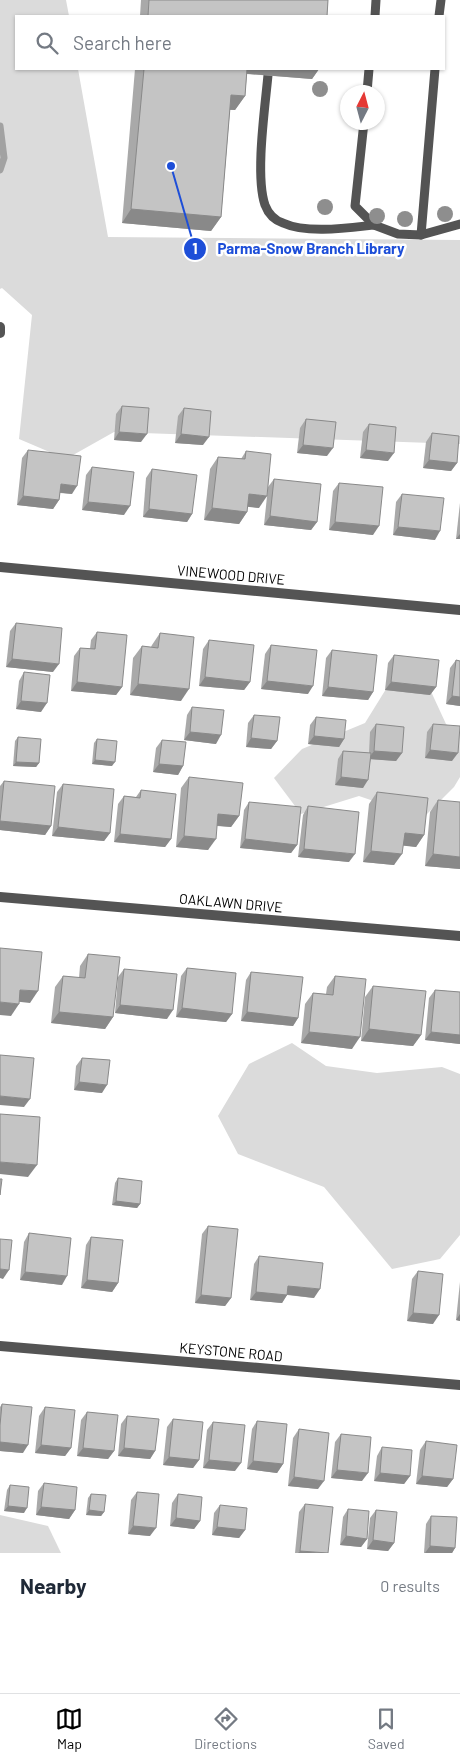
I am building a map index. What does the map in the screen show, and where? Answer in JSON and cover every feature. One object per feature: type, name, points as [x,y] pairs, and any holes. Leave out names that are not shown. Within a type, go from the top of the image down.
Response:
[{"type":"street","points":[[0,327],[0,333]]},
{"type":"street","name":"VINEWOOD DRIVE","points":[[0,567],[460,610]]},
{"type":"street","name":"OAKLAWN DRIVE","points":[[0,896],[460,936]]},
{"type":"street","name":"KEYSTONE ROAD","points":[[0,1346],[460,1385]]},
{"type":"lane","points":[[375,15],[376,0]]},
{"type":"lane","points":[[439,15],[441,0]]},
{"type":"lane","points":[[368,85],[369,70]]},
{"type":"lane","points":[[421,235],[435,70]]},
{"type":"lane","points":[[268,75],[261,168],[264,204],[271,216],[282,223],[297,227],[332,229],[374,225]]},
{"type":"lane","points":[[363,130],[355,206],[374,225],[398,234],[421,235],[460,224]]},
{"type":"shaded area","points":[[0,0],[66,0],[69,15],[15,15],[15,70],[78,70],[108,237],[460,240],[460,444],[114,432],[66,459],[19,439],[32,315],[2,288],[0,289]]},
{"type":"shaded area","points":[[391,681],[428,685],[446,724],[460,735],[460,777],[454,787],[423,818],[359,796],[301,814],[274,778],[302,749],[365,723]]},
{"type":"shaded area","points":[[292,1043],[326,1066],[377,1073],[442,1067],[460,1074],[460,1235],[440,1259],[392,1269],[324,1187],[238,1154],[218,1116],[249,1064]]},
{"type":"shaded area","points":[[0,1515],[48,1526],[61,1553],[0,1553]]},
{"type":"building","points":[[149,0],[328,0],[327,15],[148,15]]},
{"type":"building","points":[[144,70],[247,70],[245,96],[231,95],[221,217],[131,209]]},
{"type":"building","points":[[122,406],[149,408],[147,434],[119,432]]},
{"type":"building","points":[[184,408],[211,411],[209,437],[181,434]]},
{"type":"building","points":[[306,419],[336,422],[333,448],[303,445]]},
{"type":"building","points":[[369,424],[396,427],[394,453],[366,450]]},
{"type":"building","points":[[432,433],[459,436],[457,463],[429,460]]},
{"type":"building","points":[[28,450],[81,456],[77,486],[61,484],[59,500],[23,496]]},
{"type":"building","points":[[246,451],[271,454],[267,496],[249,494],[247,512],[212,508],[218,457],[245,459]]},
{"type":"building","points":[[92,467],[134,472],[130,506],[88,502]]},
{"type":"building","points":[[152,469],[197,475],[192,514],[149,509]]},
{"type":"building","points":[[274,479],[321,484],[317,522],[270,516]]},
{"type":"building","points":[[339,483],[383,487],[379,526],[335,522]]},
{"type":"building","points":[[402,494],[444,498],[440,531],[398,527]]},
{"type":"building","points":[[16,623],[62,628],[59,664],[12,659]]},
{"type":"building","points":[[97,632],[127,635],[122,687],[77,682],[80,648],[95,649]]},
{"type":"building","points":[[160,633],[194,637],[189,689],[138,684],[142,646],[158,648]]},
{"type":"building","points":[[209,640],[254,645],[250,682],[205,677]]},
{"type":"building","points":[[271,645],[317,650],[313,686],[267,681]]},
{"type":"building","points":[[332,650],[377,655],[373,692],[328,687]]},
{"type":"building","points":[[394,655],[439,660],[436,687],[391,682]]},
{"type":"building","points":[[456,660],[460,661],[460,697],[452,696]]},
{"type":"building","points":[[24,672],[50,675],[47,703],[21,701]]},
{"type":"building","points":[[192,707],[224,710],[221,735],[190,732]]},
{"type":"building","points":[[254,715],[280,717],[277,741],[251,738]]},
{"type":"building","points":[[316,717],[346,720],[344,739],[314,736]]},
{"type":"building","points":[[376,724],[404,727],[402,753],[374,751]]},
{"type":"building","points":[[433,724],[460,726],[458,753],[430,750]]},
{"type":"building","points":[[18,737],[41,739],[39,763],[16,762]]},
{"type":"building","points":[[97,739],[117,741],[115,762],[95,760]]},
{"type":"building","points":[[162,740],[186,742],[183,766],[159,764]]},
{"type":"building","points":[[343,751],[371,753],[368,780],[341,777]]},
{"type":"building","points":[[189,777],[243,783],[239,816],[218,814],[216,839],[184,836]]},
{"type":"building","points":[[4,781],[55,786],[51,826],[0,821]]},
{"type":"building","points":[[63,784],[114,789],[110,833],[58,827]]},
{"type":"building","points":[[141,790],[176,794],[171,839],[120,834],[124,796],[140,798]]},
{"type":"building","points":[[377,792],[428,798],[424,835],[405,833],[402,854],[371,851]]},
{"type":"building","points":[[438,800],[460,802],[460,857],[433,854]]},
{"type":"building","points":[[249,802],[301,807],[297,845],[245,839]]},
{"type":"building","points":[[308,806],[359,812],[355,854],[304,849]]},
{"type":"building","points":[[0,948],[42,952],[38,991],[20,990],[19,1004],[0,1002]]},
{"type":"building","points":[[88,954],[120,957],[113,1017],[59,1012],[63,976],[85,978]]},
{"type":"building","points":[[187,968],[236,973],[232,1014],[182,1008]]},
{"type":"building","points":[[124,969],[177,974],[173,1010],[120,1005]]},
{"type":"building","points":[[251,972],[303,977],[298,1018],[247,1012]]},
{"type":"building","points":[[335,976],[366,979],[360,1037],[309,1032],[313,993],[333,995]]},
{"type":"building","points":[[373,986],[426,991],[421,1035],[369,1029]]},
{"type":"building","points":[[435,990],[460,992],[460,1035],[431,1032]]},
{"type":"building","points":[[0,1055],[34,1058],[30,1099],[0,1096]]},
{"type":"building","points":[[82,1058],[110,1060],[107,1085],[79,1082]]},
{"type":"building","points":[[0,1114],[40,1117],[37,1165],[0,1162]]},
{"type":"building","points":[[118,1178],[142,1181],[140,1204],[116,1201]]},
{"type":"building","points":[[0,1179],[2,1179],[0,1195]]},
{"type":"building","points":[[208,1226],[238,1229],[231,1298],[201,1295]]},
{"type":"building","points":[[29,1233],[71,1238],[67,1276],[25,1272]]},
{"type":"building","points":[[91,1237],[123,1240],[118,1283],[87,1280]]},
{"type":"building","points":[[0,1239],[12,1240],[9,1270],[0,1269]]},
{"type":"building","points":[[259,1256],[323,1263],[320,1289],[288,1286],[287,1295],[256,1292]]},
{"type":"building","points":[[418,1271],[443,1274],[439,1315],[413,1313]]},
{"type":"building","points":[[2,1404],[32,1407],[28,1445],[0,1442]]},
{"type":"building","points":[[45,1407],[75,1410],[71,1448],[41,1445]]},
{"type":"building","points":[[87,1412],[118,1415],[114,1451],[83,1448]]},
{"type":"building","points":[[127,1416],[159,1419],[155,1451],[124,1448]]},
{"type":"building","points":[[173,1419],[203,1422],[199,1460],[169,1457]]},
{"type":"building","points":[[257,1421],[287,1424],[283,1464],[253,1461]]},
{"type":"building","points":[[213,1422],[245,1425],[241,1463],[209,1460]]},
{"type":"building","points":[[299,1429],[329,1433],[324,1481],[294,1477]]},
{"type":"building","points":[[341,1434],[371,1437],[368,1473],[337,1470]]},
{"type":"building","points":[[426,1441],[457,1445],[453,1479],[422,1476]]},
{"type":"building","points":[[382,1447],[412,1450],[410,1476],[380,1473]]},
{"type":"building","points":[[44,1483],[77,1487],[75,1510],[41,1507]]},
{"type":"building","points":[[10,1485],[29,1487],[27,1508],[8,1506]]},
{"type":"building","points":[[137,1492],[159,1494],[156,1528],[133,1526]]},
{"type":"building","points":[[91,1494],[106,1495],[104,1512],[89,1510]]},
{"type":"building","points":[[178,1494],[202,1497],[200,1521],[176,1518]]},
{"type":"building","points":[[305,1504],[333,1507],[328,1553],[300,1551]]},
{"type":"building","points":[[220,1505],[247,1508],[245,1530],[217,1527]]},
{"type":"building","points":[[348,1509],[369,1511],[367,1539],[346,1536]]},
{"type":"building","points":[[376,1510],[397,1512],[394,1543],[373,1540]]},
{"type":"building","points":[[431,1516],[457,1517],[455,1548],[430,1546]]},
{"type":"waterway","points":[[0,126],[4,158],[0,170]]},
{"type":"place","name":"Parma-Snow Branch Library","points":[[171,166]]}]
